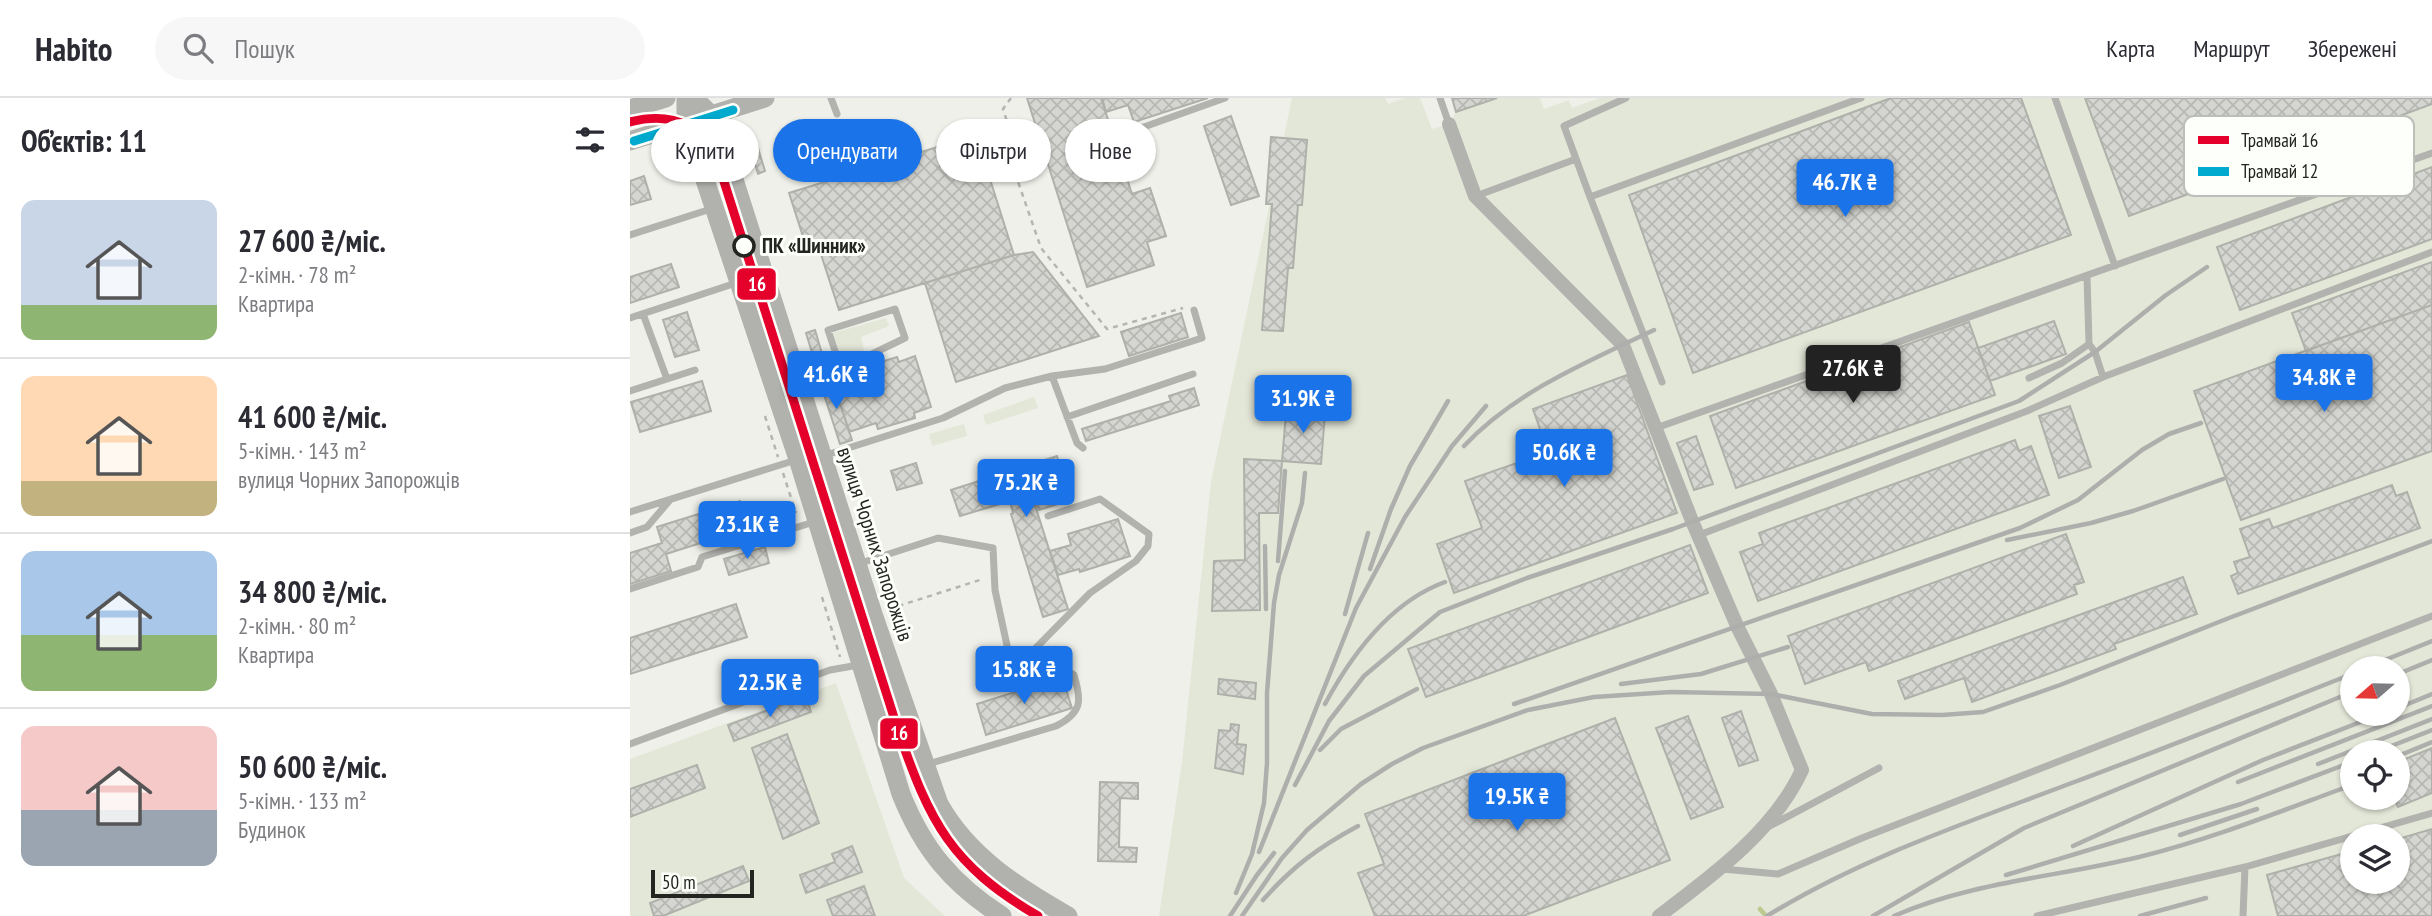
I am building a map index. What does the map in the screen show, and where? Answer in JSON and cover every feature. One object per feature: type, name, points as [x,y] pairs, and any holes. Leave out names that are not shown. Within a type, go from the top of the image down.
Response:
[{"type":"main road","points":[[630,109],[666,98]]},
{"type":"main road","points":[[686,98],[686,119]]},
{"type":"main road","name":"вулиця Чорних Запорожців","points":[[694,98],[711,115],[724,147],[873,614],[939,804],[967,844],[1021,888],[1068,916]]},
{"type":"main road","points":[[698,119],[765,98]]},
{"type":"main road","points":[[630,141],[651,134]]},
{"type":"main road","points":[[706,182],[742,290],[789,462],[851,666],[901,794],[918,831],[938,860],[959,884],[1002,916]]},
{"type":"main road","points":[[742,290],[770,290]]},
{"type":"street","points":[[1449,124],[1475,197],[1623,345],[1699,536],[1802,770],[1791,793],[1722,869],[1659,916]]},
{"type":"lane","points":[[831,98],[837,114]]},
{"type":"lane","points":[[1156,123],[1225,98]]},
{"type":"lane","points":[[1440,98],[1449,124]]},
{"type":"lane","points":[[1626,98],[1564,125],[1662,382]]},
{"type":"lane","points":[[1590,197],[1861,98]]},
{"type":"lane","points":[[2055,98],[2115,265]]},
{"type":"lane","points":[[2414,159],[2432,153]]},
{"type":"lane","points":[[1475,197],[1576,159]]},
{"type":"lane","points":[[1656,428],[2310,196]]},
{"type":"lane","points":[[630,235],[715,208]]},
{"type":"lane","points":[[1699,536],[2027,411],[2104,377],[2432,251]]},
{"type":"lane","points":[[2087,276],[2089,344],[2095,352],[2104,377]]},
{"type":"lane","points":[[630,318],[742,290]]},
{"type":"lane","points":[[800,383],[841,369],[905,338],[895,309],[828,330],[841,369]]},
{"type":"lane","points":[[823,457],[943,418],[1005,388],[1052,376],[1105,369],[1202,338],[1194,310]]},
{"type":"lane","points":[[643,314],[667,379]]},
{"type":"lane","points":[[2029,378],[2062,363],[2089,344]]},
{"type":"lane","points":[[630,391],[695,370]]},
{"type":"lane","points":[[1067,417],[1194,374]]},
{"type":"lane","points":[[1052,376],[1077,443],[1083,449]]},
{"type":"lane","points":[[630,512],[789,462]]},
{"type":"lane","points":[[630,533],[647,527],[670,499]]},
{"type":"lane","points":[[1020,664],[1090,593],[1136,561],[1148,546],[1149,534],[1101,499],[1048,516]]},
{"type":"lane","points":[[630,589],[698,567],[702,557],[809,524]]},
{"type":"lane","points":[[858,564],[938,538],[993,548],[995,590],[1011,664],[1061,667],[1074,675],[1079,700],[1077,710],[1071,718],[1056,726],[924,765]]},
{"type":"lane","points":[[1722,869],[1778,874],[1862,838],[2432,616]]},
{"type":"lane","points":[[630,744],[830,670],[870,663],[887,656]]},
{"type":"lane","points":[[1755,834],[1880,768]]},
{"type":"lane","points":[[2037,916],[2245,867],[2432,813]]},
{"type":"lane","points":[[2242,916],[2245,867]]},
{"type":"path","points":[[1011,98],[1003,109],[1017,152],[1015,173],[1041,248],[1107,329],[1181,307],[1194,310]]},
{"type":"path","points":[[764,414],[789,462],[809,524]]},
{"type":"path","points":[[873,614],[994,575]]},
{"type":"path","points":[[820,592],[851,666]]},
{"type":"shaded area","points":[[1292,98],[1385,98],[1388,104],[1405,98],[1420,98],[1432,129],[1449,124],[1456,112],[1497,98],[1540,98],[1544,109],[1569,100],[1572,108],[1600,98],[2432,98],[2432,916],[1159,916],[1182,762],[1211,482]]},
{"type":"shaded area","points":[[886,318],[889,326],[861,337],[864,350],[841,358],[833,333]]},
{"type":"shaded area","points":[[1034,397],[1038,408],[986,425],[983,415]]},
{"type":"shaded area","points":[[964,424],[967,436],[932,446],[929,434]]},
{"type":"shaded area","points":[[836,683],[904,878],[945,916],[630,916],[630,759]]},
{"type":"building","points":[[1027,98],[1101,98],[1108,119],[1065,119],[1065,182],[1128,182],[1132,194],[1150,188],[1166,236],[1147,242],[1154,265],[1087,287],[1051,174],[1051,119],[1034,119]]},
{"type":"building","points":[[1102,98],[1208,98],[1143,119],[1133,119],[1128,105],[1106,112]]},
{"type":"building","points":[[1452,98],[1497,98],[1456,112]]},
{"type":"building","points":[[1891,98],[2021,98],[2071,235],[1693,373],[1629,195]]},
{"type":"building","points":[[2085,98],[2432,98],[2432,104],[2400,116],[2184,116],[2184,196],[2129,216]]},
{"type":"building","points":[[1231,116],[1259,196],[1231,205],[1204,126]]},
{"type":"building","points":[[1271,137],[1307,140],[1302,205],[1298,205],[1293,268],[1288,268],[1283,331],[1262,330],[1272,204],[1266,204]]},
{"type":"building","points":[[936,147],[936,182],[991,182],[1014,255],[839,310],[817,242],[806,246],[789,193],[824,182],[922,182],[922,152]]},
{"type":"building","points":[[759,151],[765,171],[759,174]]},
{"type":"building","points":[[2432,167],[2432,239],[2240,310],[2217,247],[2354,196],[2414,196],[2414,174]]},
{"type":"building","points":[[644,176],[651,199],[630,205],[630,181]]},
{"type":"building","points":[[1033,252],[1099,336],[956,382],[925,283],[1014,255]]},
{"type":"building","points":[[2432,262],[2432,305],[2306,351],[2292,313]]},
{"type":"building","points":[[671,264],[679,287],[630,303],[630,277]]},
{"type":"building","points":[[2432,305],[2432,451],[2241,520],[2194,391]]},
{"type":"building","points":[[687,312],[699,350],[675,357],[663,320]]},
{"type":"building","points":[[1181,313],[1188,337],[1129,356],[1121,332]]},
{"type":"building","points":[[2054,321],[2066,354],[1990,381],[1978,348]]},
{"type":"building","points":[[1969,322],[1995,395],[1736,488],[1710,416]]},
{"type":"building","points":[[815,330],[826,367],[817,369],[806,333]]},
{"type":"building","points":[[915,356],[931,407],[914,413],[915,418],[878,429],[876,423],[849,432],[835,387],[862,379],[859,369],[897,357],[899,362]]},
{"type":"building","points":[[1627,375],[1677,513],[1454,593],[1437,544],[1482,528],[1465,481],[1548,452],[1533,409]]},
{"type":"building","points":[[832,378],[852,440],[840,444],[820,382]]},
{"type":"building","points":[[702,381],[711,411],[640,432],[631,402]]},
{"type":"building","points":[[1194,388],[1199,405],[1086,441],[1082,429],[1171,401],[1169,396]]},
{"type":"building","points":[[1287,401],[1303,402],[1302,412],[1325,414],[1321,464],[1282,461]]},
{"type":"building","points":[[2070,406],[2091,467],[2059,478],[2039,416]]},
{"type":"building","points":[[1696,436],[1713,484],[1694,490],[1677,443]]},
{"type":"building","points":[[2015,440],[2019,451],[2031,446],[2049,495],[1758,601],[1740,552],[1763,544],[1759,533]]},
{"type":"building","points":[[1057,456],[1070,500],[1039,510],[1034,494],[1029,495],[1032,506],[1035,505],[1068,609],[1043,617],[1011,514],[1010,501],[960,516],[951,490]]},
{"type":"building","points":[[1244,459],[1282,461],[1278,513],[1259,513],[1260,610],[1212,611],[1214,561],[1245,560]]},
{"type":"building","points":[[916,463],[922,483],[897,490],[891,471]]},
{"type":"building","points":[[2392,485],[2396,496],[2407,492],[2420,528],[2238,594],[2231,576],[2238,573],[2234,562],[2250,557],[2240,529],[2269,519],[2273,528]]},
{"type":"building","points":[[740,501],[748,528],[666,554],[671,571],[630,584],[630,553],[662,543],[657,527]]},
{"type":"building","points":[[1118,519],[1130,556],[1080,572],[1079,569],[1058,575],[1050,551],[1071,545],[1068,534]]},
{"type":"building","points":[[2066,534],[2084,582],[2074,585],[2077,594],[1869,671],[1866,662],[1805,684],[1788,636]]},
{"type":"building","points":[[1690,545],[1708,593],[1426,697],[1408,649]]},
{"type":"building","points":[[765,547],[769,563],[729,575],[724,559]]},
{"type":"building","points":[[2183,577],[2197,614],[2114,644],[2116,649],[1972,702],[1964,678],[1905,699],[1898,681]]},
{"type":"building","points":[[736,604],[747,637],[630,674],[630,638]]},
{"type":"building","points":[[1062,677],[1072,708],[986,735],[977,704]]},
{"type":"building","points":[[1219,679],[1256,683],[1255,699],[1218,694]]},
{"type":"building","points":[[806,696],[811,712],[734,741],[728,725]]},
{"type":"building","points":[[1741,711],[1758,760],[1739,766],[1722,718]]},
{"type":"building","points":[[1688,716],[1723,807],[1691,819],[1656,728]]},
{"type":"building","points":[[1615,718],[1670,860],[1523,916],[1375,916],[1358,873],[1384,864],[1365,814]]},
{"type":"building","points":[[1231,724],[1239,725],[1237,744],[1246,745],[1243,774],[1215,768],[1219,730],[1230,731]]},
{"type":"building","points":[[787,734],[819,823],[783,839],[752,748]]},
{"type":"building","points":[[2432,748],[2432,793],[2410,802],[2410,757]]},
{"type":"building","points":[[697,765],[705,788],[630,817],[630,789]]},
{"type":"building","points":[[1100,782],[1138,783],[1138,799],[1120,798],[1119,847],[1137,848],[1136,862],[1098,861]]},
{"type":"building","points":[[2432,829],[2432,916],[2278,916],[2267,875],[2340,854],[2340,894],[2410,894],[2410,835]]},
{"type":"building","points":[[852,846],[862,872],[806,893],[800,875],[835,862],[832,854]]},
{"type":"building","points":[[743,866],[749,881],[663,916],[654,916],[650,903]]},
{"type":"building","points":[[864,886],[875,916],[833,916],[827,900]]},
{"type":"waterway","points":[[1760,909],[1766,916]]},
{"type":"railway","points":[[1295,785],[1329,721],[1364,676],[1440,612],[1527,578],[1673,529],[2019,401],[2095,352],[2166,295],[2207,267]]},
{"type":"railway","points":[[1464,446],[1506,409],[1553,379],[1654,330]]},
{"type":"railway","points":[[1370,569],[1391,509],[1410,466],[1448,401]]},
{"type":"railway","points":[[1259,852],[1356,608],[1405,517],[1452,446],[1486,406]]},
{"type":"railway","points":[[1514,704],[2020,528],[2078,500],[2142,450],[2169,434],[2201,423]]},
{"type":"railway","points":[[1278,561],[1285,471]]},
{"type":"railway","points":[[1236,893],[1252,854],[1264,803],[1267,693],[1274,603],[1279,575],[1302,503],[1305,473]]},
{"type":"railway","points":[[2007,540],[2091,523],[2223,479]]},
{"type":"railway","points":[[1345,614],[1368,533]]},
{"type":"railway","points":[[1242,916],[1282,858],[1307,830],[1361,784],[1423,748],[1528,710],[1594,697],[1671,692],[1771,694],[1872,714],[1942,715],[1983,712],[2060,685],[2432,541]]},
{"type":"railway","points":[[1265,546],[1266,609]]},
{"type":"railway","points":[[1325,704],[1347,667],[1374,632],[1407,602],[1445,582]]},
{"type":"railway","points":[[2395,656],[2432,641]]},
{"type":"railway","points":[[1621,684],[1701,674],[1788,647]]},
{"type":"railway","points":[[2410,669],[2432,660]]},
{"type":"railway","points":[[1767,916],[1839,876],[1915,843],[2340,679]]},
{"type":"railway","points":[[1320,750],[1341,729],[1417,689]]},
{"type":"railway","points":[[2410,703],[2432,694]]},
{"type":"railway","points":[[1873,916],[2024,828],[2340,697]]},
{"type":"railway","points":[[2238,782],[2432,706]]},
{"type":"railway","points":[[2318,764],[2432,719]]},
{"type":"railway","points":[[2073,846],[2263,760],[2350,726]]},
{"type":"railway","points":[[2407,740],[2432,730]]},
{"type":"railway","points":[[2410,751],[2432,742]]},
{"type":"railway","points":[[2006,875],[2241,804],[2340,767]]},
{"type":"railway","points":[[1894,916],[1953,895],[2166,850],[2340,789]]},
{"type":"railway","points":[[2180,835],[2257,809]]},
{"type":"railway","points":[[1263,900],[1307,858],[1358,826]]},
{"type":"railway","points":[[1230,916],[1274,853]]},
{"type":"railway","points":[[2140,916],[2206,898]]},
{"type":"tram line","name":"12","points":[[634,141],[733,110]]},
{"type":"tram line","name":"16","points":[[630,122],[655,118],[677,121],[697,132],[714,150],[898,730],[921,791],[947,839],[964,859],[1008,897],[1038,916]]},
{"type":"place","name":"ПК «Шинник»","points":[[744,246]]}]
